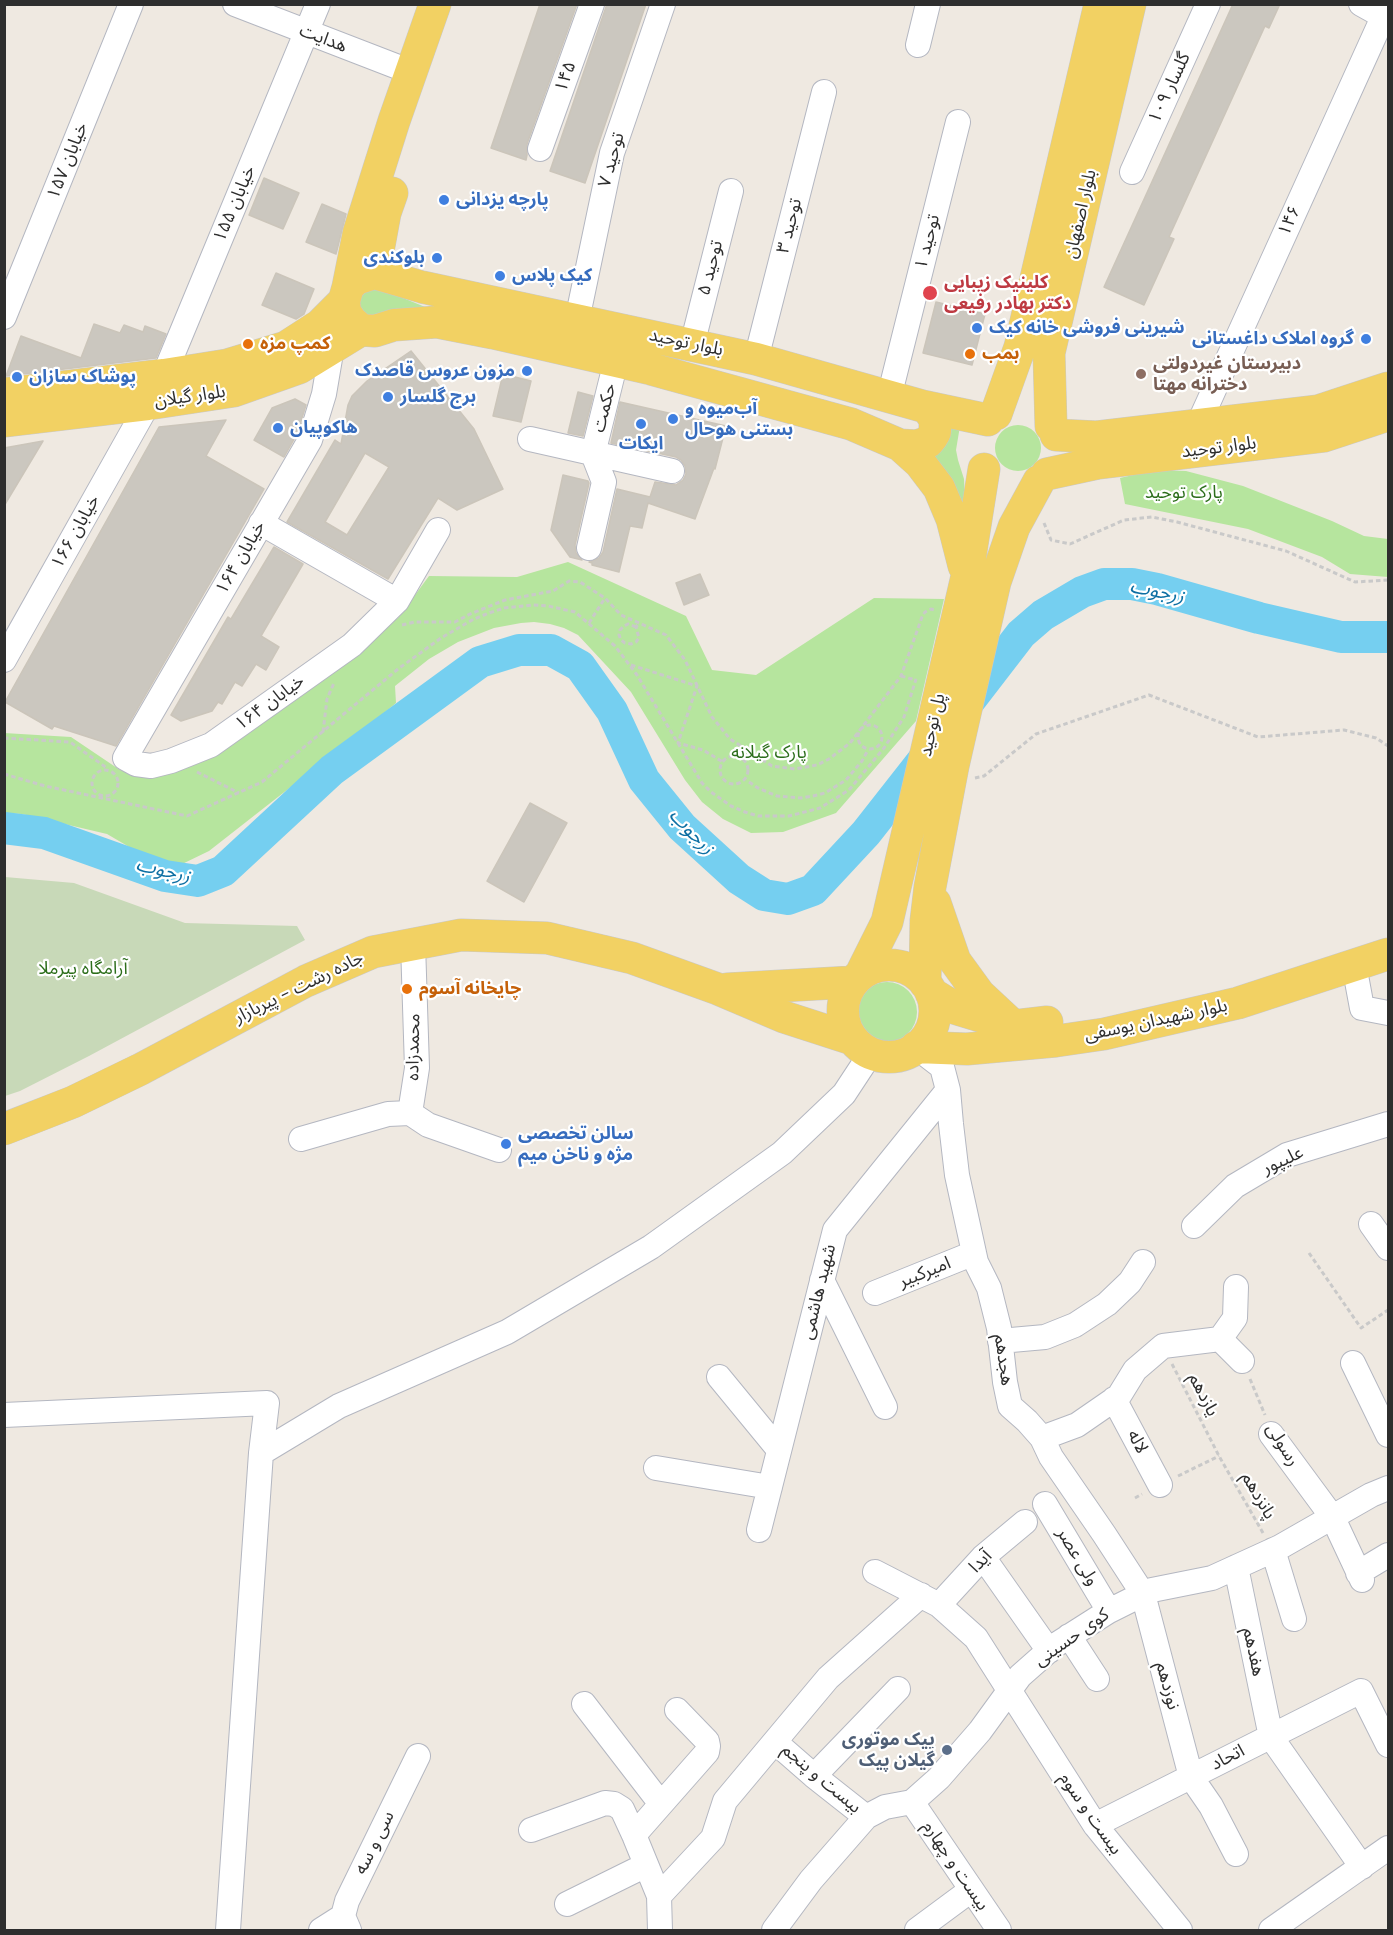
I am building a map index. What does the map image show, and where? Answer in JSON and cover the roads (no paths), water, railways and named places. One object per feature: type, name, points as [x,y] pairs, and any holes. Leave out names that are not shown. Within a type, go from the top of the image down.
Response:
[{"type":"main road","points":[[362,284],[359,232],[435,4]]},
{"type":"main road","points":[[361,330],[345,312],[362,284],[457,4]]},
{"type":"main road","name":"بلوار اصفهان","points":[[992,417],[1020,347],[1100,4]]},
{"type":"main road","name":"بلوار اصفهان","points":[[1053,431],[1049,353],[1130,4]]},
{"type":"main road","name":"بلوار توحید","points":[[362,284],[422,287],[756,358],[922,406],[992,417]]},
{"type":"main road","name":"بلوار گیلان","points":[[4,394],[227,365],[286,347],[320,325],[362,284]]},
{"type":"main road","name":"بلوار توحید","points":[[361,330],[437,322],[616,361],[851,424],[906,445]]},
{"type":"main road","name":"بلوار گیلان","points":[[4,421],[234,391],[299,368],[361,330]]},
{"type":"main road","name":"بلوار توحید","points":[[1043,478],[1097,450],[1198,425],[1318,411],[1389,388]]},
{"type":"main road","points":[[906,445],[923,445],[935,432],[935,419],[922,406]]},
{"type":"main road","points":[[1026,408],[1044,418],[1053,431],[1058,445],[1057,456],[1043,478],[1030,486],[1009,487],[999,483],[990,477],[979,460],[978,439],[992,417],[1005,409],[1026,408]]},
{"type":"main road","name":"بلوار توحید","points":[[1053,431],[1097,450],[1324,436],[1389,416]]},
{"type":"main road","points":[[906,445],[939,488],[952,519],[967,576]]},
{"type":"main road","name":"پل توحید","points":[[857,978],[887,922],[910,821],[928,687],[967,576],[984,469]]},
{"type":"main road","name":"پل توحید","points":[[928,988],[926,921],[951,775],[995,582],[1014,527],[1043,478]]},
{"type":"main road","points":[[930,887],[955,961],[979,994],[1013,1026]]},
{"type":"main road","points":[[887,922],[889,933],[903,943],[919,938],[926,921]]},
{"type":"main road","name":"جاده رشت - پیربازار","points":[[4,1130],[73,1102],[306,981],[373,952],[461,934],[547,938],[632,958],[718,989],[861,1046]]},
{"type":"main road","name":"بلوار شهیدان یوسفی","points":[[928,988],[957,1009],[1013,1026],[1110,1015],[1275,978],[1389,942]]},
{"type":"main road","name":"بلوار شهیدان یوسفی","points":[[916,1047],[967,1049],[1104,1034],[1238,1003],[1389,954]]},
{"type":"main road","points":[[895,965],[907,968],[917,974],[928,988],[934,1005],[931,1029],[925,1039],[906,1053],[882,1056],[861,1046],[846,1028],[843,1004],[846,993],[857,978],[871,968],[895,965]]},
{"type":"main road","points":[[718,989],[857,978]]},
{"type":"street","name":"خیابان ۱۵۷","points":[[4,317],[131,4]]},
{"type":"street","name":"هدایت","points":[[235,4],[411,72]]},
{"type":"street","name":"خیابان ۱۵۵","points":[[164,375],[318,4]]},
{"type":"street","name":"۱۴۵","points":[[540,149],[592,4]]},
{"type":"street","name":"توحید ۷","points":[[577,320],[612,153],[663,4]]},
{"type":"street","points":[[918,45],[928,4]]},
{"type":"street","name":"گلسار ۱۰۹","points":[[1132,172],[1208,4]]},
{"type":"street","points":[[1361,4],[1386,14]]},
{"type":"street","name":"۱۴۶","points":[[1198,425],[1386,14]]},
{"type":"street","name":"توحید ۳","points":[[756,358],[824,92]]},
{"type":"street","name":"توحید ۱","points":[[889,397],[958,122]]},
{"type":"street","name":"توحید ۵","points":[[692,345],[731,191]]},
{"type":"street","name":"۱۶۴ خیابان","points":[[119,769],[310,440],[324,394],[332,347]]},
{"type":"street","name":"حکمت","points":[[589,548],[604,482],[593,454],[616,361]]},
{"type":"street","name":"خیابان ۱۶۶","points":[[4,660],[148,404]]},
{"type":"street","name":"حکمت","points":[[530,439],[672,471]]},
{"type":"street","points":[[261,523],[397,601]]},
{"type":"street","name":"خیابان ۱۶۴","points":[[119,769],[136,764],[151,766],[171,761],[211,745],[352,645],[397,601],[438,530]]},
{"type":"street","name":"محمدزاده","points":[[410,1113],[417,1068],[412,944]]},
{"type":"street","points":[[1353,965],[1362,1008],[1389,1013]]},
{"type":"street","points":[[261,1453],[339,1406],[507,1332],[651,1247],[782,1153],[844,1094],[861,1046]]},
{"type":"street","name":"هجدهم","points":[[916,1047],[942,1067],[948,1090],[957,1175],[976,1262],[989,1288],[999,1328],[1010,1406],[1028,1421],[1042,1438],[1051,1457],[1143,1594]]},
{"type":"street","name":"شهید هاشمی","points":[[759,1530],[835,1230],[948,1090]]},
{"type":"street","points":[[301,1139],[388,1114],[410,1113],[428,1125],[499,1150]]},
{"type":"street","name":"علیپور","points":[[1194,1226],[1235,1186],[1287,1155],[1389,1124]]},
{"type":"street","points":[[1371,1224],[1389,1248]]},
{"type":"street","name":"امیرکبیر","points":[[875,1293],[974,1253]]},
{"type":"street","points":[[1000,1341],[1044,1337],[1075,1325],[1107,1304],[1130,1282],[1143,1262]]},
{"type":"street","points":[[822,1280],[885,1407]]},
{"type":"street","points":[[1042,1438],[1077,1425],[1119,1396],[1136,1370],[1163,1346],[1220,1339],[1235,1318],[1236,1287]]},
{"type":"street","points":[[1220,1339],[1242,1361]]},
{"type":"street","points":[[1353,1362],[1389,1435]]},
{"type":"street","points":[[718,1377],[779,1450]]},
{"type":"street","name":"لاله","points":[[1114,1399],[1160,1485]]},
{"type":"street","points":[[4,1415],[267,1403],[261,1453],[228,1930]]},
{"type":"street","name":"رسولی","points":[[1271,1434],[1333,1518],[1360,1577],[1389,1555]]},
{"type":"street","points":[[656,1468],[770,1487]]},
{"type":"street","name":"کوی حسینی","points":[[774,1930],[811,1880],[866,1817],[885,1807],[912,1802],[939,1778],[980,1731],[1020,1676],[1049,1650],[1109,1611],[1143,1594],[1152,1590],[1212,1578],[1273,1550],[1389,1488]]},
{"type":"street","name":"ولی عصر","points":[[1045,1504],[1109,1611]]},
{"type":"street","name":"آیدا","points":[[659,1896],[713,1838],[725,1801],[828,1678],[930,1600],[1025,1522]]},
{"type":"street","points":[[1273,1550],[1294,1619]]},
{"type":"street","points":[[983,1557],[1049,1650]]},
{"type":"street","name":"هفدهم","points":[[1236,1567],[1271,1737]]},
{"type":"street","name":"بیست و سوم","points":[[875,1572],[930,1600],[976,1638],[1095,1825],[1180,1930]]},
{"type":"street","name":"نوزدهم","points":[[1143,1594],[1191,1777],[1236,1854]]},
{"type":"street","points":[[1070,1636],[1097,1679]]},
{"type":"street","points":[[814,1776],[898,1689]]},
{"type":"street","name":"اتحاد","points":[[1095,1825],[1361,1691],[1389,1745]]},
{"type":"street","points":[[584,1704],[661,1804]]},
{"type":"street","points":[[634,1835],[707,1752],[707,1741],[677,1710]]},
{"type":"street","points":[[1271,1737],[1362,1867]]},
{"type":"street","name":"بیست و پنجم","points":[[775,1742],[866,1817]]},
{"type":"street","name":"سی و سه","points":[[346,1923],[347,1901],[418,1756]]},
{"type":"street","name":"بیست و چهارم","points":[[912,1802],[999,1930]]},
{"type":"street","points":[[531,1830],[605,1803],[614,1804],[622,1809],[659,1896],[660,1930]]},
{"type":"street","points":[[1270,1930],[1389,1848]]},
{"type":"street","points":[[567,1904],[646,1865]]},
{"type":"street","points":[[917,1930],[971,1890]]},
{"type":"street","points":[[321,1930],[346,1923]]},
{"type":"waterway","name":"زرجوب","points":[[964,708],[1021,634],[1043,615],[1082,592],[1104,584],[1132,584],[1157,589],[1259,618],[1341,637],[1388,637]]},
{"type":"waterway","name":"زرجوب","points":[[4,828],[44,833],[165,876],[198,881],[223,871],[332,770],[480,662],[519,650],[551,650],[580,666],[612,711],[644,780],[682,827],[739,879],[764,895],[788,899],[813,890],[866,833],[928,754]]},
{"type":"place","name":"پارچه یزدانی","points":[[444,200]]},
{"type":"place","name":"بلوکندی","points":[[437,258]]},
{"type":"place","name":"کیک پلاس","points":[[500,276]]},
{"type":"place","name":"کلینیک زیبایی دکتر بهادر رفیعی","points":[[930,293]]},
{"type":"place","name":"شیرینی فروشی خانه کیک","points":[[977,328]]},
{"type":"place","name":"گروه املاک داغستانی","points":[[1366,339]]},
{"type":"place","name":"کمپ مزه","points":[[248,344]]},
{"type":"place","name":"بمب","points":[[970,354]]},
{"type":"place","name":"مزون عروس قاصدک","points":[[527,371]]},
{"type":"place","name":"دبیرستان غیردولتی دخترانه مهتا","points":[[1141,374]]},
{"type":"place","name":"پوشاک سازان","points":[[17,377]]},
{"type":"place","name":"برج گلسار","points":[[388,397]]},
{"type":"place","name":"آب‌میوه و بستنی هوحال","points":[[673,419]]},
{"type":"place","name":"ایکات","points":[[641,424]]},
{"type":"place","name":"هاکوپیان","points":[[278,428]]},
{"type":"place","name":"چایخانه آسوم","points":[[407,989]]},
{"type":"place","name":"سالن تخصصی مژه و ناخن میم","points":[[506,1144]]},
{"type":"place","name":"پیک موتوری گیلان پیک","points":[[947,1750]]},
{"type":"park label","name":"پارک توحید","points":[[1184,493]]},
{"type":"park label","name":"پارک گیلانه","points":[[769,753]]},
{"type":"park label","name":"آرامگاه پیرملا","points":[[83,969]]}]
